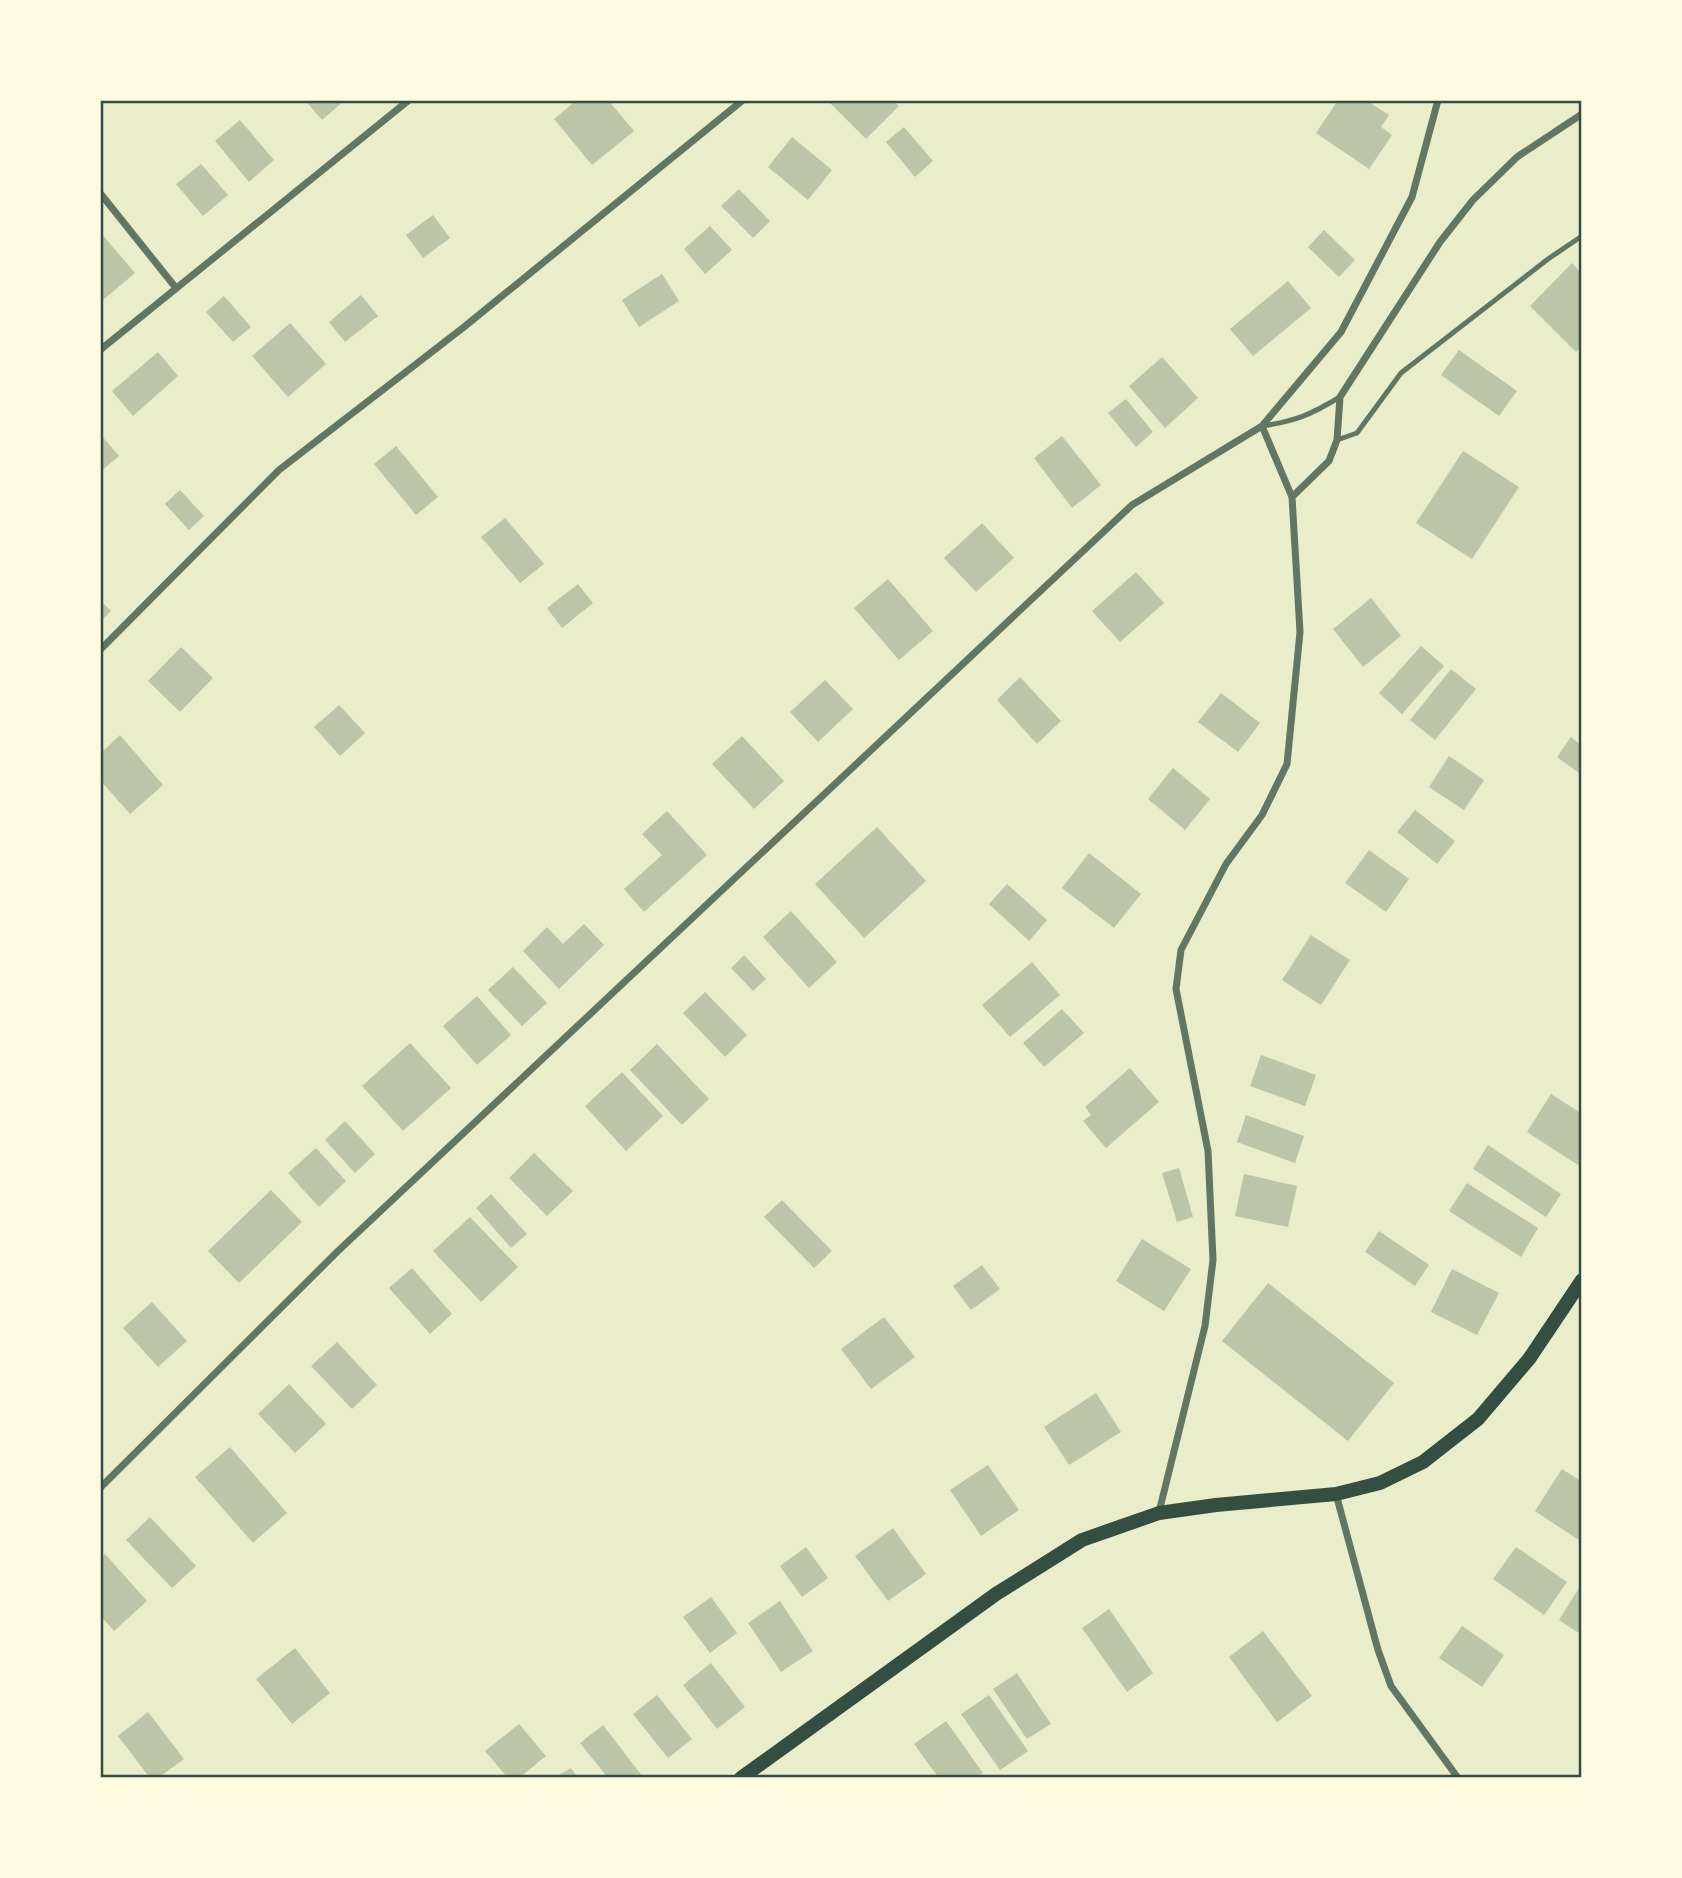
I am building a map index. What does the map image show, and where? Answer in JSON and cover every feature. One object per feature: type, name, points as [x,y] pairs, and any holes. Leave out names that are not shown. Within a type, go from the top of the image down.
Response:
[{"type":"main road","points":[[741,1778],[996,1594],[1082,1541],[1159,1513],[1336,1494],[1380,1483],[1423,1462],[1478,1419],[1529,1359],[1582,1280]]},
{"type":"street","points":[[100,350],[409,100]]},
{"type":"street","points":[[100,650],[279,470],[464,327],[743,100]]},
{"type":"street","points":[[100,1488],[338,1251],[1132,505],[1262,426],[1341,332],[1412,197],[1438,100]]},
{"type":"street","points":[[1292,497],[1329,461],[1337,440],[1340,397],[1440,242],[1473,200],[1517,157],[1582,114]]},
{"type":"street","points":[[100,193],[176,288]]},
{"type":"street","points":[[1159,1513],[1205,1326],[1213,1260],[1208,1151],[1176,989],[1181,950],[1226,863],[1262,815],[1287,764],[1300,632],[1292,497],[1262,426]]},
{"type":"street","points":[[1336,1494],[1378,1650],[1391,1686],[1458,1778]]},
{"type":"lane","points":[[1337,440],[1357,433],[1401,373],[1548,259],[1582,236]]},
{"type":"lane","points":[[1262,426],[1292,422],[1312,414],[1340,397]]},
{"type":"building","points":[[305,100],[345,100],[322,120]]},
{"type":"building","points":[[577,100],[608,100],[634,131],[592,165],[554,119]]},
{"type":"building","points":[[833,100],[892,100],[899,106],[866,139],[830,103]]},
{"type":"building","points":[[1338,100],[1366,100],[1389,115],[1381,127],[1392,135],[1369,169],[1316,133]]},
{"type":"building","points":[[240,120],[274,160],[249,182],[215,141]]},
{"type":"building","points":[[904,127],[933,161],[915,177],[886,142]]},
{"type":"building","points":[[792,137],[832,170],[808,200],[768,167]]},
{"type":"building","points":[[201,164],[228,195],[203,216],[176,184]]},
{"type":"building","points":[[739,189],[770,221],[753,238],[721,206]]},
{"type":"building","points":[[433,215],[450,238],[423,258],[406,235]]},
{"type":"building","points":[[710,226],[732,250],[705,274],[684,249]]},
{"type":"building","points":[[1324,230],[1355,260],[1339,277],[1308,247]]},
{"type":"building","points":[[100,232],[135,273],[103,300],[100,296]]},
{"type":"building","points":[[1572,263],[1582,274],[1582,346],[1576,352],[1530,306]]},
{"type":"building","points":[[662,274],[679,301],[639,327],[622,300]]},
{"type":"building","points":[[1288,281],[1311,308],[1253,356],[1230,329]]},
{"type":"building","points":[[361,295],[378,316],[345,342],[329,322]]},
{"type":"building","points":[[224,296],[251,327],[233,342],[206,312]]},
{"type":"building","points":[[290,323],[326,364],[288,397],[252,356]]},
{"type":"building","points":[[1459,350],[1517,391],[1499,416],[1441,375]]},
{"type":"building","points":[[158,352],[178,376],[133,416],[112,391]]},
{"type":"building","points":[[1162,357],[1198,398],[1165,428],[1129,386]]},
{"type":"building","points":[[1126,399],[1153,432],[1136,447],[1108,413]]},
{"type":"building","points":[[100,434],[119,456],[100,472]]},
{"type":"building","points":[[1062,436],[1101,485],[1072,508],[1034,458]]},
{"type":"building","points":[[396,446],[438,497],[416,515],[374,464]]},
{"type":"building","points":[[1463,451],[1519,487],[1472,559],[1416,523]]},
{"type":"building","points":[[180,490],[204,516],[189,530],[165,504]]},
{"type":"building","points":[[505,518],[544,564],[520,583],[481,537]]},
{"type":"building","points":[[982,523],[1014,558],[976,592],[944,558]]},
{"type":"building","points":[[1136,572],[1164,603],[1120,642],[1092,611]]},
{"type":"building","points":[[888,579],[933,631],[899,660],[854,608]]},
{"type":"building","points":[[578,584],[593,603],[562,628],[547,608]]},
{"type":"building","points":[[1371,598],[1401,636],[1363,667],[1333,629]]},
{"type":"building","points":[[100,600],[111,611],[100,622]]},
{"type":"building","points":[[1421,646],[1444,666],[1402,714],[1379,693]]},
{"type":"building","points":[[181,647],[213,678],[180,712],[148,681]]},
{"type":"building","points":[[1451,669],[1476,689],[1435,740],[1410,720]]},
{"type":"building","points":[[1020,677],[1061,721],[1037,744],[997,700]]},
{"type":"building","points":[[825,680],[853,709],[818,742],[790,712]]},
{"type":"building","points":[[1221,693],[1260,723],[1238,752],[1198,722]]},
{"type":"building","points":[[339,705],[365,733],[340,756],[314,727]]},
{"type":"building","points":[[120,735],[163,785],[130,814],[100,780],[100,754]]},
{"type":"building","points":[[742,736],[784,781],[754,809],[712,764]]},
{"type":"building","points":[[1571,737],[1582,746],[1582,775],[1557,757]]},
{"type":"building","points":[[1449,756],[1484,780],[1464,810],[1429,787]]},
{"type":"building","points":[[1173,768],[1210,799],[1185,830],[1148,799]]},
{"type":"building","points":[[1415,810],[1455,841],[1437,864],[1397,832]]},
{"type":"building","points":[[667,811],[707,855],[644,912],[624,889],[662,855],[642,834]]},
{"type":"building","points":[[877,827],[926,881],[864,938],[815,884]]},
{"type":"building","points":[[1369,850],[1409,879],[1386,912],[1345,883]]},
{"type":"building","points":[[1089,853],[1141,894],[1114,928],[1062,888]]},
{"type":"building","points":[[1007,884],[1047,920],[1029,941],[989,904]]},
{"type":"building","points":[[791,911],[837,962],[809,988],[763,937]]},
{"type":"building","points":[[584,924],[604,945],[559,989],[523,951],[547,927],[563,944]]},
{"type":"building","points":[[1311,935],[1350,960],[1321,1005],[1282,980]]},
{"type":"building","points":[[744,955],[766,979],[753,991],[731,968]]},
{"type":"building","points":[[1032,962],[1060,995],[1010,1037],[982,1005]]},
{"type":"building","points":[[513,967],[547,1003],[522,1026],[488,990]]},
{"type":"building","points":[[705,992],[747,1035],[725,1057],[683,1013]]},
{"type":"building","points":[[477,996],[511,1035],[477,1065],[443,1026]]},
{"type":"building","points":[[1062,1009],[1084,1033],[1044,1067],[1023,1043]]},
{"type":"building","points":[[410,1043],[451,1088],[403,1131],[362,1086]]},
{"type":"building","points":[[657,1044],[709,1099],[682,1125],[630,1070]]},
{"type":"building","points":[[1261,1055],[1316,1075],[1305,1106],[1250,1086]]},
{"type":"building","points":[[1130,1068],[1159,1102],[1106,1148],[1083,1121],[1091,1115],[1085,1107]]},
{"type":"building","points":[[622,1072],[663,1116],[626,1151],[585,1106]]},
{"type":"building","points":[[1551,1094],[1582,1114],[1581,1167],[1527,1132]]},
{"type":"building","points":[[1246,1115],[1304,1136],[1295,1163],[1237,1142]]},
{"type":"building","points":[[345,1121],[375,1154],[355,1173],[325,1140]]},
{"type":"building","points":[[1488,1145],[1561,1194],[1546,1217],[1473,1169]]},
{"type":"building","points":[[316,1148],[346,1181],[319,1207],[288,1173]]},
{"type":"building","points":[[534,1153],[573,1191],[547,1216],[509,1178]]},
{"type":"building","points":[[1179,1168],[1193,1217],[1177,1222],[1162,1173]]},
{"type":"building","points":[[1244,1174],[1297,1186],[1288,1227],[1235,1216]]},
{"type":"building","points":[[1467,1183],[1538,1228],[1521,1257],[1449,1211]]},
{"type":"building","points":[[271,1190],[302,1222],[239,1283],[208,1251]]},
{"type":"building","points":[[491,1194],[527,1234],[511,1248],[476,1208]]},
{"type":"building","points":[[782,1200],[832,1251],[814,1268],[764,1217]]},
{"type":"building","points":[[470,1217],[518,1267],[481,1302],[433,1251]]},
{"type":"building","points":[[1379,1231],[1429,1265],[1415,1286],[1365,1252]]},
{"type":"building","points":[[1142,1239],[1191,1269],[1164,1311],[1116,1281]]},
{"type":"building","points":[[982,1265],[1000,1289],[971,1310],[953,1286]]},
{"type":"building","points":[[412,1268],[452,1314],[430,1334],[389,1288]]},
{"type":"building","points":[[1452,1269],[1499,1293],[1477,1335],[1431,1312]]},
{"type":"building","points":[[1268,1283],[1394,1383],[1348,1441],[1222,1341]]},
{"type":"building","points":[[152,1302],[187,1341],[158,1367],[123,1328]]},
{"type":"building","points":[[884,1317],[915,1357],[871,1389],[841,1349]]},
{"type":"building","points":[[337,1342],[377,1385],[352,1409],[311,1366]]},
{"type":"building","points":[[289,1384],[326,1424],[295,1453],[258,1414]]},
{"type":"building","points":[[1096,1393],[1121,1432],[1069,1465],[1044,1427]]},
{"type":"building","points":[[230,1447],[287,1513],[253,1543],[195,1477]]},
{"type":"building","points":[[988,1465],[1019,1510],[981,1536],[950,1490]]},
{"type":"building","points":[[1562,1469],[1582,1482],[1582,1542],[1535,1511]]},
{"type":"building","points":[[150,1517],[196,1566],[172,1588],[126,1540]]},
{"type":"building","points":[[893,1528],[926,1574],[888,1601],[855,1556]]},
{"type":"building","points":[[806,1547],[828,1578],[802,1597],[780,1566]]},
{"type":"building","points":[[1516,1547],[1567,1582],[1544,1615],[1493,1579]]},
{"type":"building","points":[[105,1554],[147,1601],[114,1631],[100,1615],[100,1559]]},
{"type":"building","points":[[1582,1583],[1582,1635],[1559,1620]]},
{"type":"building","points":[[711,1597],[737,1633],[710,1653],[683,1617]]},
{"type":"building","points":[[780,1601],[813,1651],[781,1672],[748,1623]]},
{"type":"building","points":[[1109,1609],[1153,1673],[1127,1692],[1082,1628]]},
{"type":"building","points":[[1462,1626],[1504,1655],[1482,1687],[1439,1658]]},
{"type":"building","points":[[1263,1631],[1312,1696],[1277,1722],[1229,1657]]},
{"type":"building","points":[[295,1648],[330,1693],[292,1724],[256,1679]]},
{"type":"building","points":[[711,1663],[745,1707],[717,1729],[683,1685]]},
{"type":"building","points":[[1017,1673],[1051,1724],[1027,1739],[993,1689]]},
{"type":"building","points":[[657,1695],[692,1739],[668,1758],[633,1714]]},
{"type":"building","points":[[989,1695],[1028,1751],[1000,1770],[961,1714]]},
{"type":"building","points":[[148,1712],[184,1759],[158,1778],[150,1778],[118,1736]]},
{"type":"building","points":[[946,1721],[983,1773],[976,1778],[939,1778],[914,1744]]},
{"type":"building","points":[[519,1724],[546,1756],[519,1778],[508,1778],[485,1751]]},
{"type":"building","points":[[603,1725],[643,1777],[608,1778],[580,1743]]},
{"type":"building","points":[[571,1768],[578,1778],[554,1778]]}]
